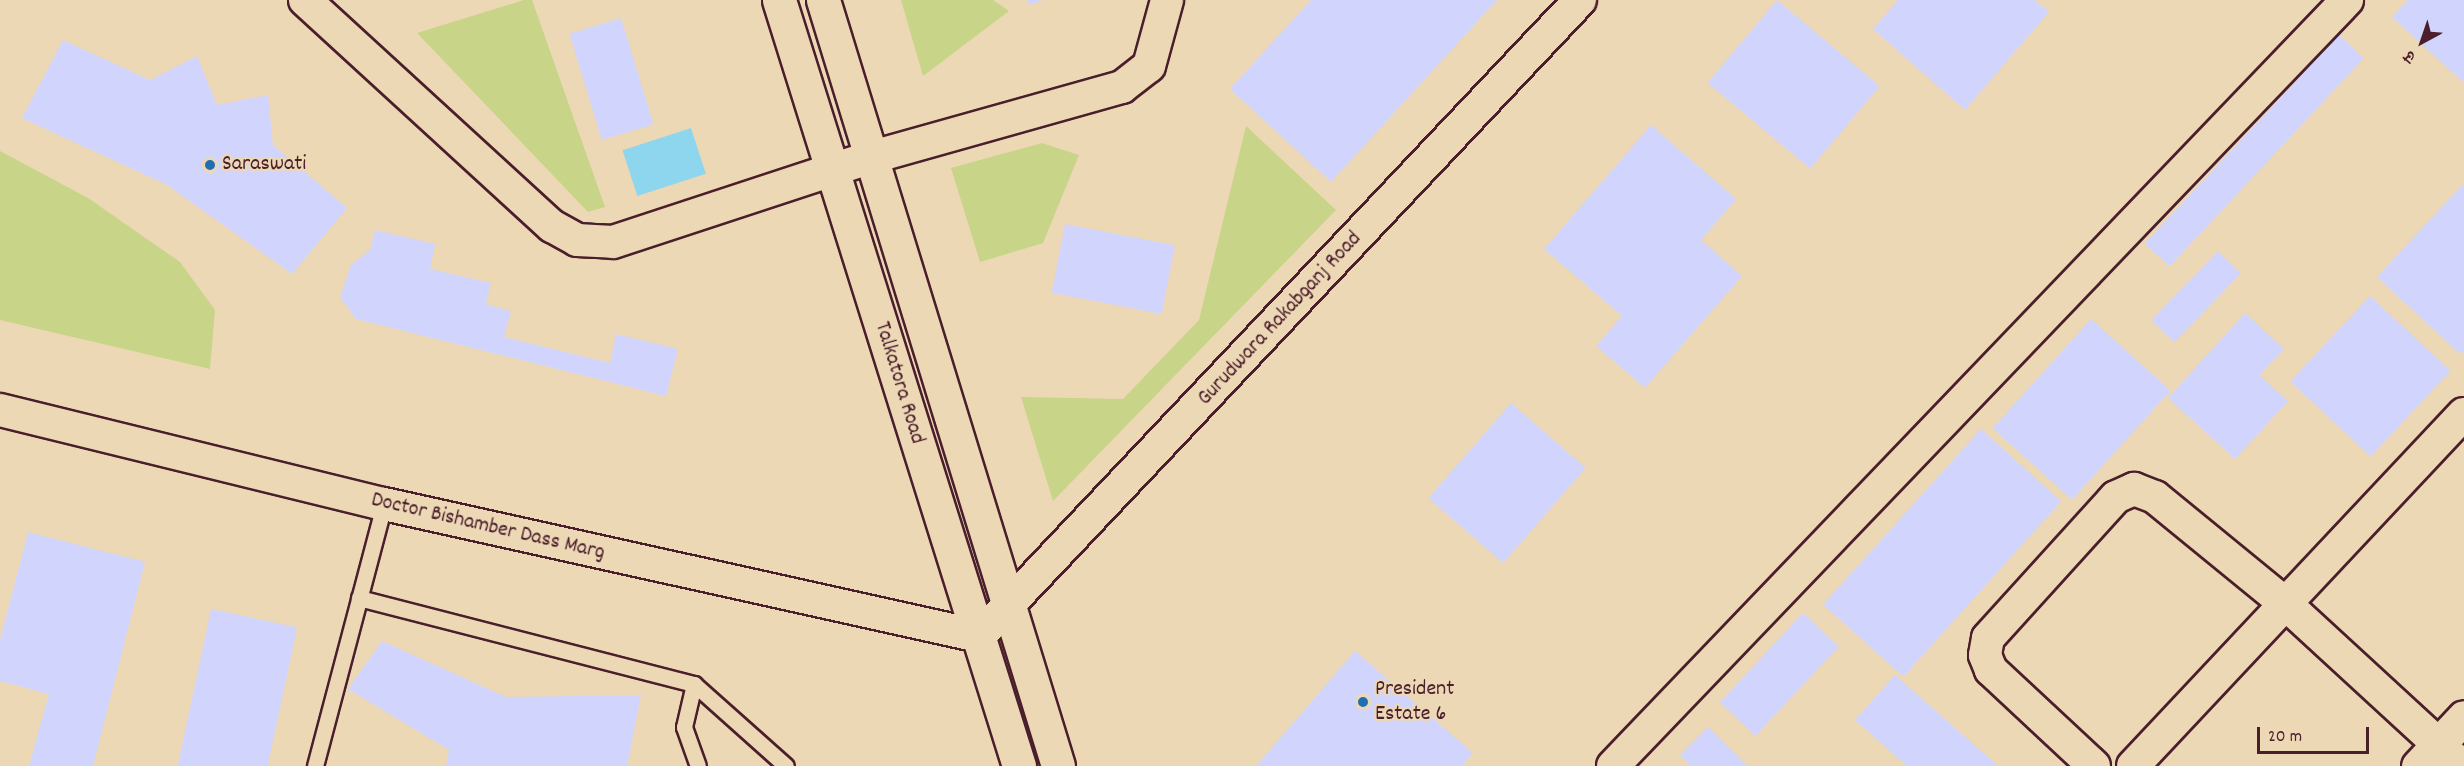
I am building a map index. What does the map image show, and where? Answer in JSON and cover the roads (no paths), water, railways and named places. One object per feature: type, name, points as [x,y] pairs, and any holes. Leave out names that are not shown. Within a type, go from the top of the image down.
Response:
[{"type":"street","points":[[305,0],[552,226],[577,240],[613,242],[832,169],[1122,87],[1149,66],[1167,0]]},
{"type":"street","name":"Talkatora Road","points":[[779,0],[1019,766]]},
{"type":"street","name":"Talkatora Road","points":[[823,0],[869,158],[1058,766]]},
{"type":"street","name":"Gurudwara Rakabganj Road","points":[[979,636],[1009,607],[1580,0]]},
{"type":"street","points":[[1626,762],[2347,0]]},
{"type":"street","name":"Doctor Bishamber Dass Marg","points":[[0,410],[384,504],[979,636]]},
{"type":"street","points":[[2133,766],[2288,606],[2464,414]]},
{"type":"street","points":[[2094,766],[1991,670],[1985,655],[1988,638],[2116,497],[2134,489],[2155,497],[2288,606],[2428,755],[2462,766]]},
{"type":"street","points":[[2428,755],[2464,717]]},
{"type":"lane","points":[[315,766],[384,504]]},
{"type":"lane","points":[[359,598],[694,684],[786,766]]},
{"type":"lane","points":[[694,684],[684,727],[698,766]]},
{"type":"water","points":[[691,128],[706,174],[637,196],[623,150]]},
{"type":"place","name":"Saraswati","points":[[210,165]]},
{"type":"place","name":"President Estate 6","points":[[1363,702]]}]
